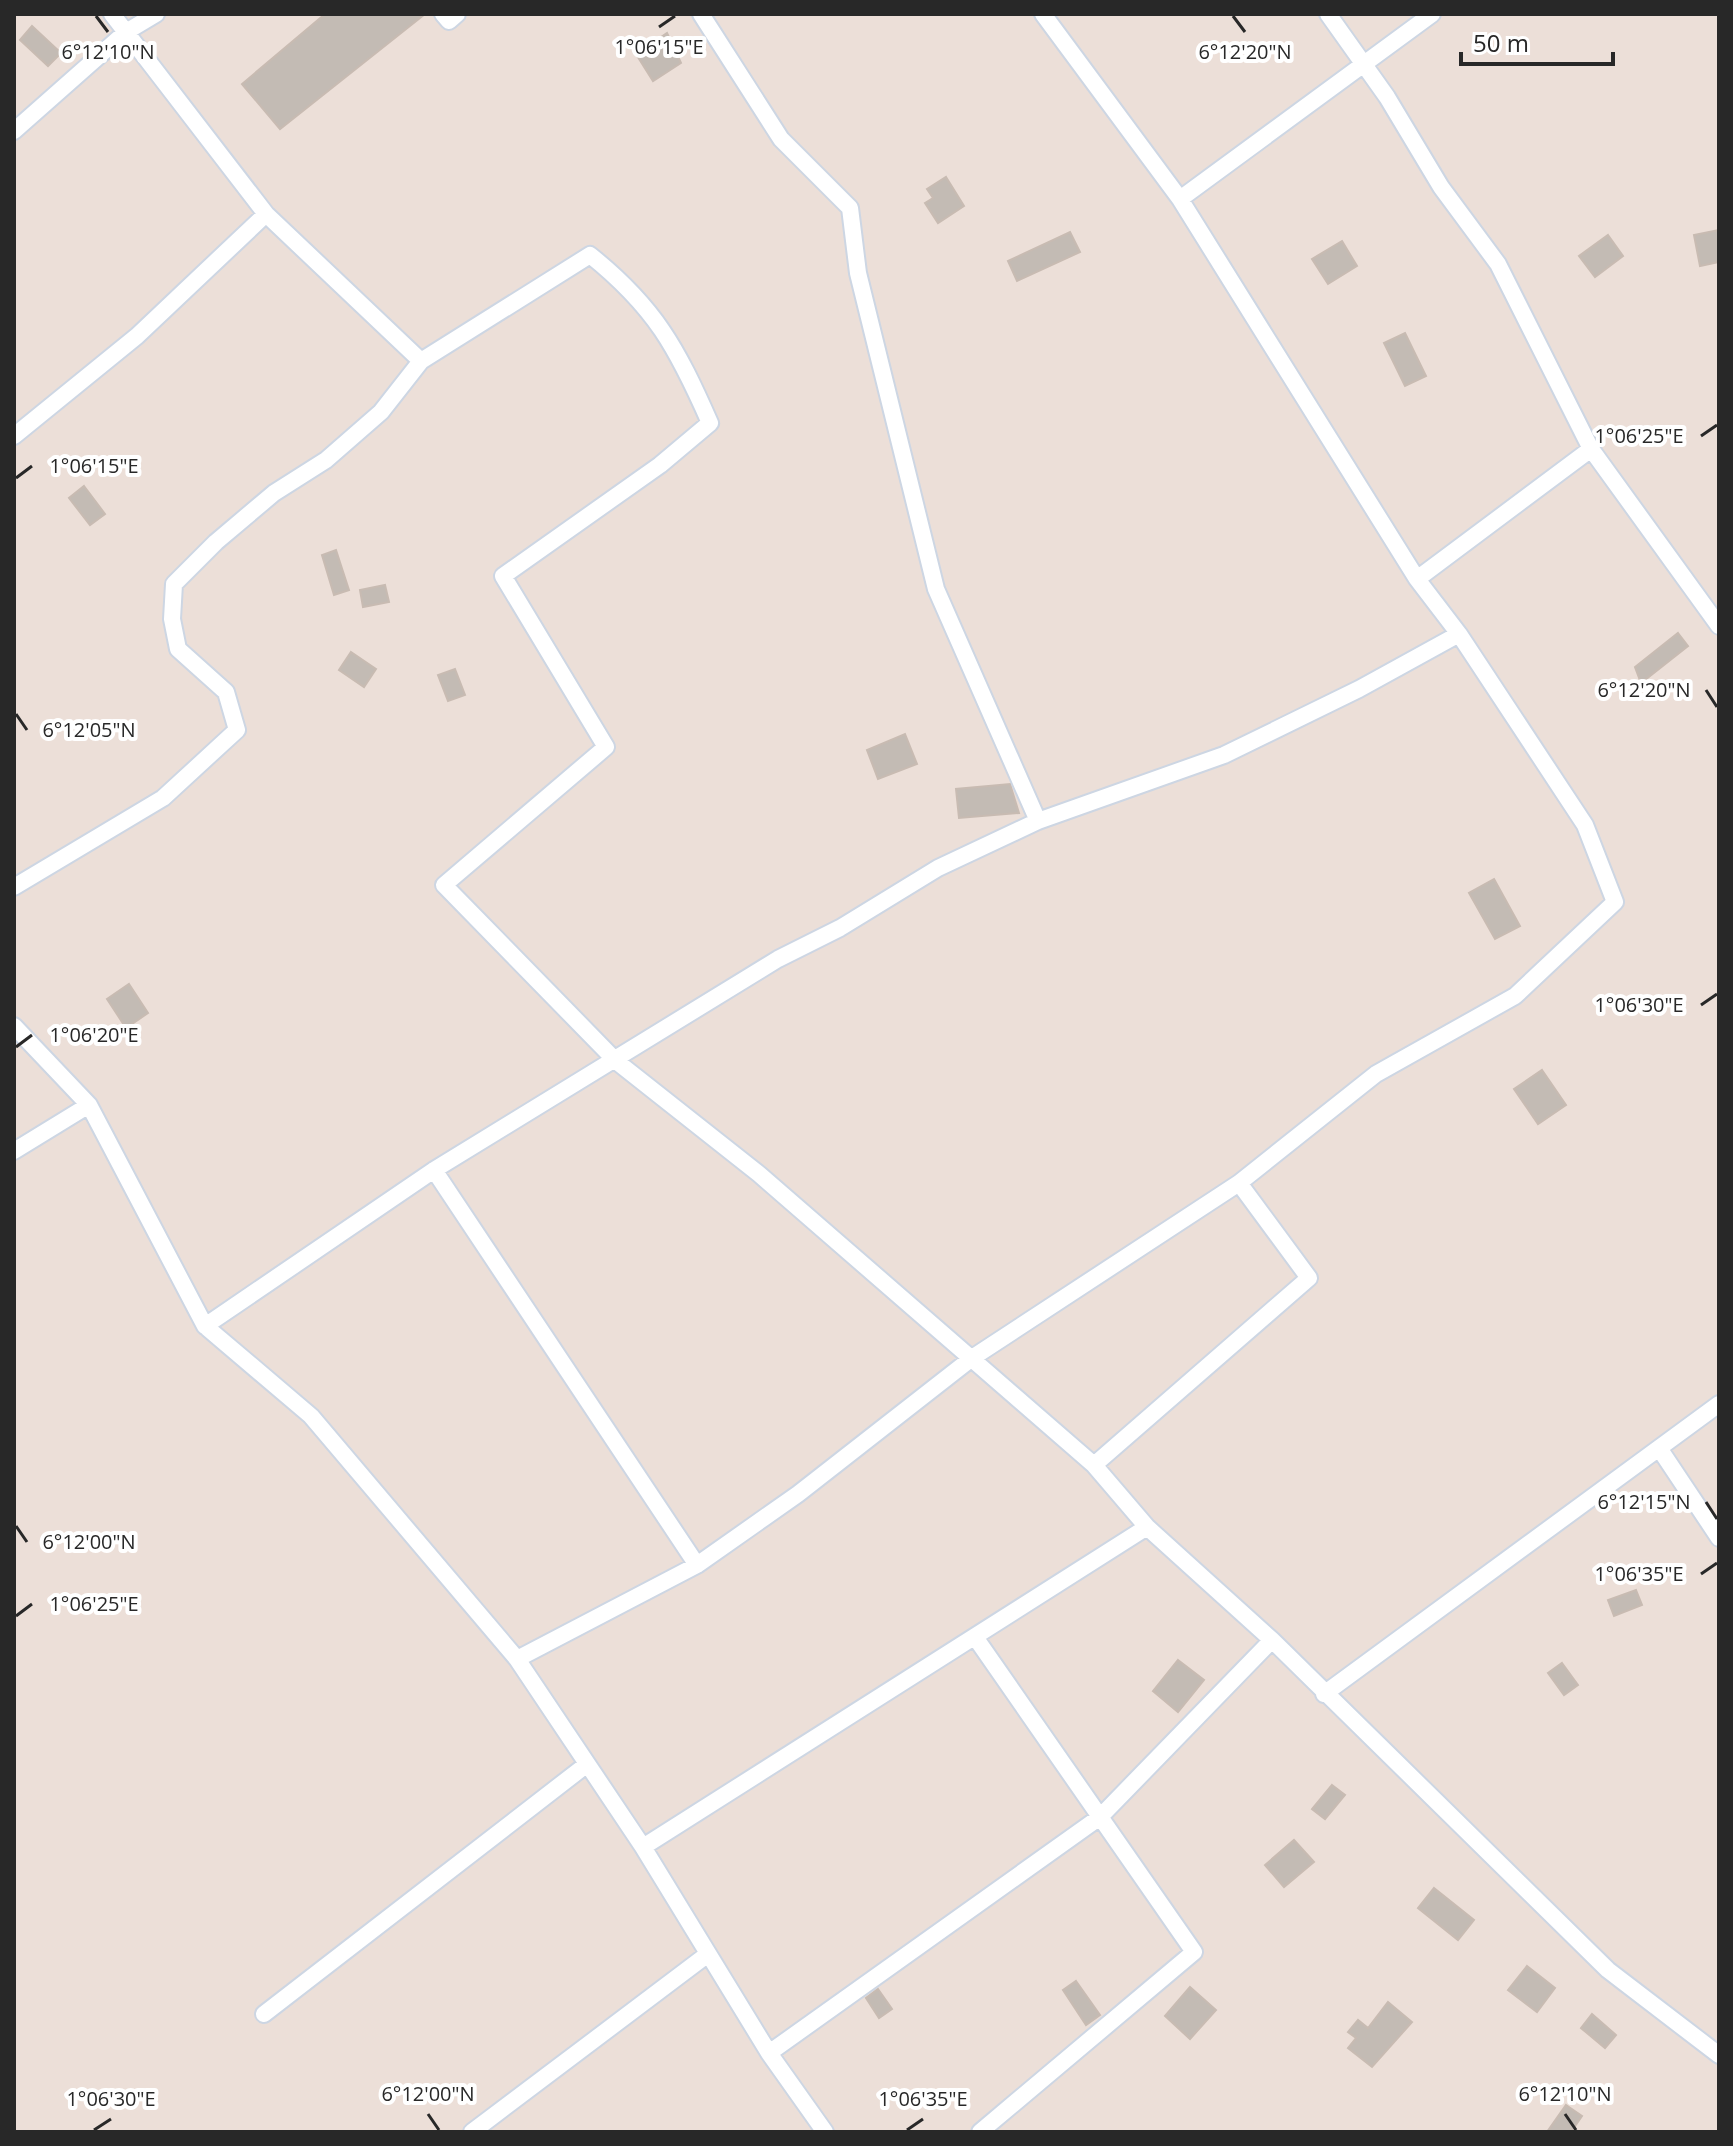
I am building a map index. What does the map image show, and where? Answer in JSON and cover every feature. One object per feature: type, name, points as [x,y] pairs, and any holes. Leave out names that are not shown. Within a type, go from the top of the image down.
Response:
[{"type":"street","points":[[112,14],[266,214],[421,361]]},
{"type":"street","points":[[14,131],[126,32],[156,14]]},
{"type":"street","points":[[443,14],[449,21],[457,14]]},
{"type":"street","points":[[701,14],[781,139],[850,208],[858,273],[936,589],[1038,821]]},
{"type":"street","points":[[517,1659],[697,1565],[798,1494],[972,1358],[1239,1183],[1376,1074],[1515,996],[1615,902],[1585,825],[1459,634],[1417,579],[1180,199],[1043,14]]},
{"type":"street","points":[[1328,14],[1365,65],[1441,187],[1498,264],[1591,449],[1719,626]]},
{"type":"street","points":[[1180,199],[1432,14]]},
{"type":"street","points":[[14,436],[137,336],[266,214]]},
{"type":"street","points":[[14,887],[163,798],[237,730],[226,692],[178,649],[172,619],[174,584],[216,542],[274,493],[326,460],[381,412],[421,361],[590,255],[625,283],[656,318],[679,354],[710,423],[660,465],[503,576],[606,747],[444,885],[616,1061],[759,1174],[1094,1465],[1147,1527],[1272,1640],[1608,1970],[1719,2055]]},
{"type":"street","points":[[1417,579],[1591,449]]},
{"type":"street","points":[[205,1326],[434,1170],[778,959],[840,928],[938,868],[1038,821],[1224,755],[1359,689],[1459,634]]},
{"type":"street","points":[[14,1026],[89,1105],[205,1326],[311,1416],[517,1659],[643,1847],[769,2053],[825,2132]]},
{"type":"street","points":[[14,1151],[89,1105]]},
{"type":"street","points":[[434,1170],[697,1565]]},
{"type":"street","points":[[1094,1465],[1309,1278],[1239,1183]]},
{"type":"street","points":[[1324,1694],[1719,1404]]},
{"type":"street","points":[[1659,1448],[1719,1538]]},
{"type":"street","points":[[643,1847],[839,1719],[1147,1527]]},
{"type":"street","points":[[975,1637],[1194,1952],[980,2132]]},
{"type":"street","points":[[769,2053],[1100,1817],[1272,1640]]},
{"type":"street","points":[[264,2014],[586,1765]]},
{"type":"street","points":[[472,2132],[708,1954]]},
{"type":"building","points":[[325,14],[425,14],[280,129],[242,84]]},
{"type":"building","points":[[32,26],[61,53],[48,66],[20,40]]},
{"type":"building","points":[[667,33],[681,63],[653,81],[636,54]]},
{"type":"building","points":[[946,177],[964,206],[938,223],[925,203],[933,198],[927,189]]},
{"type":"building","points":[[1719,230],[1719,262],[1700,266],[1694,235]]},
{"type":"building","points":[[1070,232],[1080,252],[1017,281],[1008,261]]},
{"type":"building","points":[[1608,235],[1623,256],[1595,277],[1579,256]]},
{"type":"building","points":[[1342,241],[1357,266],[1328,284],[1312,259]]},
{"type":"building","points":[[1405,333],[1426,376],[1405,386],[1384,343]]},
{"type":"building","points":[[84,486],[105,514],[90,525],[69,498]]},
{"type":"building","points":[[336,550],[349,590],[334,595],[322,555]]},
{"type":"building","points":[[385,585],[389,602],[363,607],[360,590]]},
{"type":"building","points":[[1678,633],[1688,646],[1641,683],[1635,667]]},
{"type":"building","points":[[351,652],[376,669],[364,687],[339,670]]},
{"type":"building","points":[[455,669],[465,695],[448,701],[438,675]]},
{"type":"building","points":[[905,734],[917,764],[878,779],[867,750]]},
{"type":"building","points":[[1010,784],[1019,813],[959,818],[956,789]]},
{"type":"building","points":[[1494,879],[1520,926],[1495,939],[1469,893]]},
{"type":"building","points":[[129,984],[148,1013],[126,1028],[107,999]]},
{"type":"building","points":[[1542,1070],[1566,1105],[1538,1124],[1514,1089]]},
{"type":"building","points":[[1636,1590],[1642,1605],[1614,1616],[1608,1600]]},
{"type":"building","points":[[1178,1660],[1204,1680],[1178,1712],[1153,1691]]},
{"type":"building","points":[[1562,1663],[1578,1685],[1564,1695],[1548,1673]]},
{"type":"building","points":[[1332,1785],[1345,1795],[1325,1819],[1312,1809]]},
{"type":"building","points":[[1294,1840],[1314,1862],[1284,1887],[1265,1865]]},
{"type":"building","points":[[1434,1888],[1474,1920],[1458,1940],[1418,1908]]},
{"type":"building","points":[[1527,1966],[1555,1988],[1537,2012],[1508,1990]]},
{"type":"building","points":[[1076,1981],[1100,2015],[1086,2025],[1063,1990]]},
{"type":"building","points":[[1190,1987],[1216,2010],[1190,2039],[1165,2016]]},
{"type":"building","points":[[878,1989],[892,2009],[879,2018],[866,1998]]},
{"type":"building","points":[[1388,2002],[1412,2022],[1372,2067],[1348,2048],[1356,2038],[1348,2032],[1358,2020],[1368,2028]]},
{"type":"building","points":[[1592,2014],[1616,2035],[1605,2048],[1581,2028]]},
{"type":"building","points":[[1566,2105],[1582,2116],[1571,2132],[1547,2132]]}]
